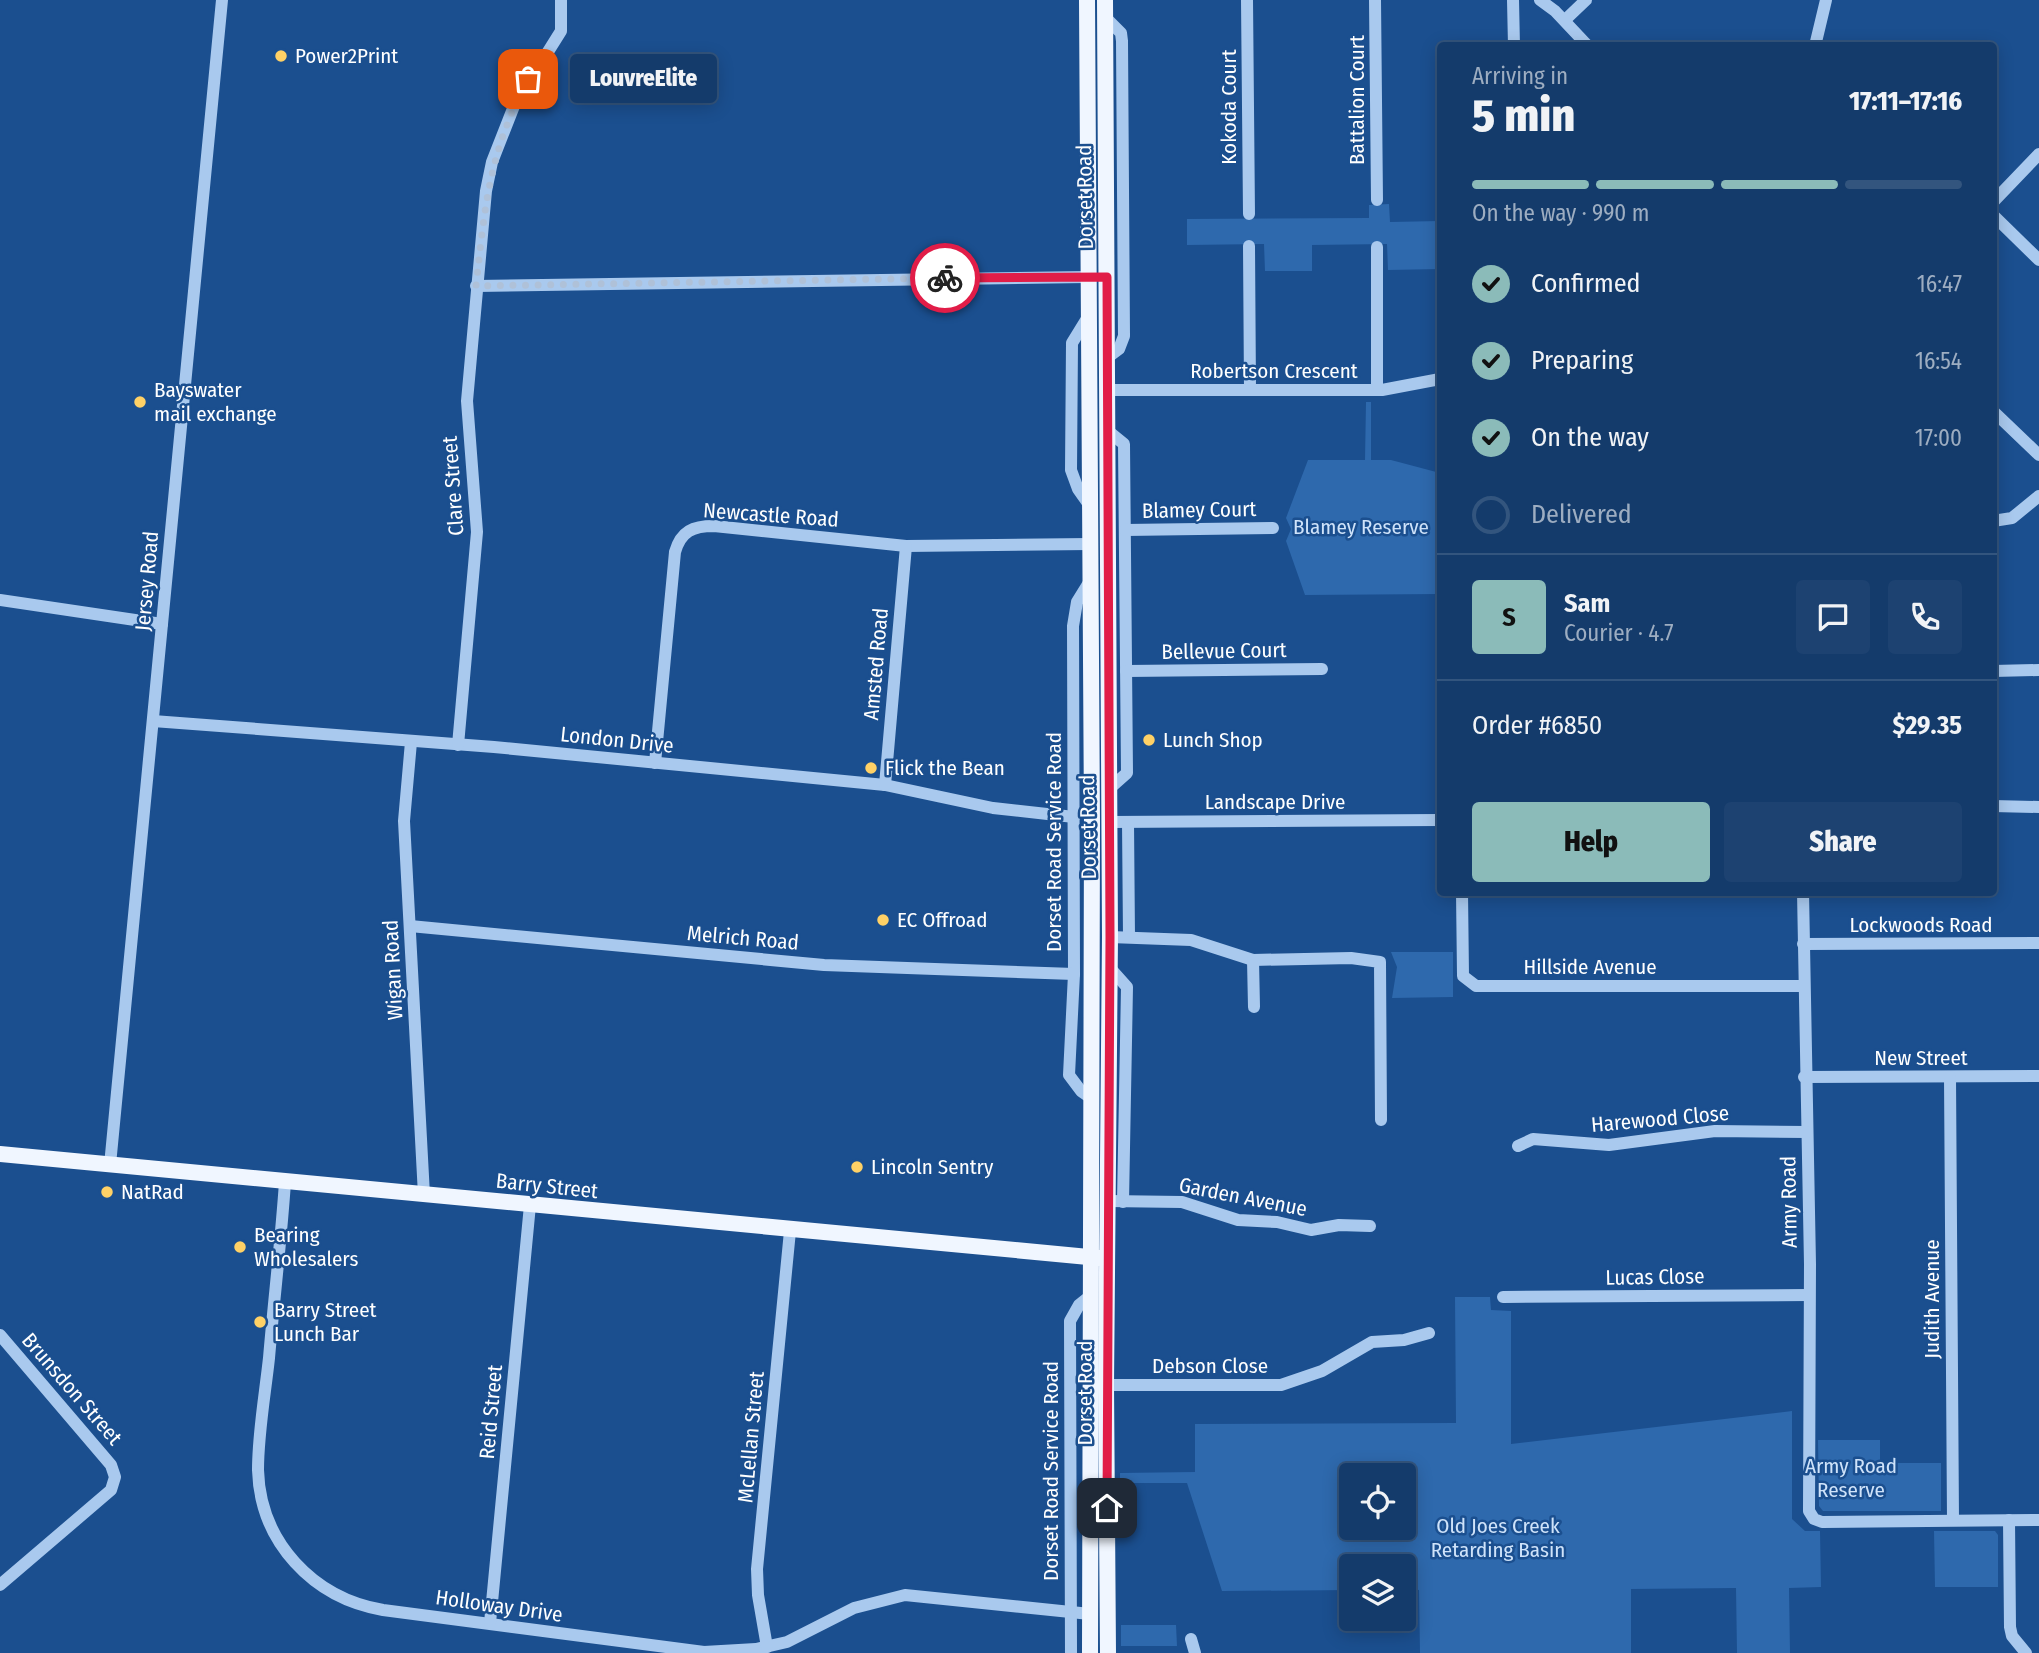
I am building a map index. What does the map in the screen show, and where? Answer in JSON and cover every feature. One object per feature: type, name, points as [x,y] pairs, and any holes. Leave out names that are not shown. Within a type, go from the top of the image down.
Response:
[{"type":"main road","name":"Dorset Road","points":[[1087,0],[1092,823],[1090,1653]]},
{"type":"main road","name":"Dorset Road","points":[[1105,0],[1109,1091],[1116,1202],[1107,1259],[1108,1653]]},
{"type":"main road","points":[[1087,149],[1105,136]]},
{"type":"main road","points":[[1088,277],[1107,277]]},
{"type":"main road","points":[[1088,391],[1107,390]]},
{"type":"main road","points":[[1092,823],[1110,822]]},
{"type":"main road","points":[[1091,1098],[1109,1091]]},
{"type":"main road","name":"Barry Street","points":[[0,1154],[1107,1259]]},
{"type":"street","name":"Jersey Road","points":[[110,1165],[222,0]]},
{"type":"street","name":"Clare Street","points":[[458,745],[477,532],[467,401],[482,224],[488,183],[498,144],[528,79],[561,31],[561,0]]},
{"type":"street","name":"Kokoda Court","points":[[1247,0],[1249,214]]},
{"type":"street","name":"Battalion Court","points":[[1375,0],[1377,200]]},
{"type":"street","points":[[1513,0],[1514,42]]},
{"type":"street","points":[[1540,0],[1565,20],[1584,42]]},
{"type":"street","points":[[1565,20],[1586,0]]},
{"type":"street","points":[[1816,42],[1826,0]]},
{"type":"street","points":[[1105,17],[1121,33],[1123,67],[1124,336],[1119,349],[1107,358]]},
{"type":"street","points":[[1997,198],[2039,155]]},
{"type":"street","points":[[1997,219],[2039,260]]},
{"type":"street","points":[[1249,246],[1250,390]]},
{"type":"street","points":[[1377,247],[1377,390]]},
{"type":"street","points":[[476,286],[1088,277]]},
{"type":"street","points":[[1088,317],[1072,343],[1071,471],[1078,489],[1090,506]]},
{"type":"street","name":"Robertson Crescent","points":[[1107,390],[1377,390],[1437,380]]},
{"type":"street","points":[[1997,415],[2039,455]]},
{"type":"street","points":[[1108,431],[1124,444],[1127,773],[1109,789]]},
{"type":"street","points":[[1997,521],[2012,519],[2039,496]]},
{"type":"street","name":"Newcastle Road","points":[[654,763],[679,538],[698,526],[906,545],[1090,544]]},
{"type":"street","name":"Blamey Court","points":[[1125,530],[1273,528]]},
{"type":"street","name":"Amsted Road","points":[[885,785],[906,545]]},
{"type":"street","name":"Dorset Road Service Road","points":[[1090,581],[1077,602],[1073,626],[1074,974],[1069,1075],[1081,1091],[1091,1098]]},
{"type":"street","points":[[0,600],[162,624]]},
{"type":"street","points":[[1108,615],[1125,647]]},
{"type":"street","name":"Bellevue Court","points":[[1126,671],[1322,669]]},
{"type":"street","points":[[1997,671],[2039,670]]},
{"type":"street","name":"London Drive","points":[[153,721],[458,745],[885,785],[993,808],[1074,817]]},
{"type":"street","name":"Wigan Road","points":[[411,742],[404,821],[424,1195]]},
{"type":"street","points":[[1997,806],[2039,807]]},
{"type":"street","name":"Landscape Drive","points":[[1110,822],[1437,820]]},
{"type":"street","points":[[1128,822],[1129,937]]},
{"type":"street","name":"Hillside Avenue","points":[[1462,896],[1463,976],[1476,986],[1804,986]]},
{"type":"street","name":"Army Road","points":[[1803,896],[1809,1295],[1809,1511],[1814,1519],[1822,1522],[1953,1520]]},
{"type":"street","name":"Melrich Road","points":[[410,926],[824,965],[1074,974]]},
{"type":"street","points":[[1110,937],[1191,940],[1253,960],[1351,958],[1380,962],[1381,1120]]},
{"type":"street","name":"Lockwoods Road","points":[[1803,944],[2039,943]]},
{"type":"street","points":[[1253,960],[1254,1007]]},
{"type":"street","points":[[1110,968],[1127,987],[1116,1202]]},
{"type":"street","name":"New Street","points":[[1804,1077],[2039,1076]]},
{"type":"street","name":"Judith Avenue","points":[[1950,1077],[1953,1520]]},
{"type":"street","name":"Harewood Close","points":[[1518,1146],[1533,1139],[1609,1145],[1715,1131],[1807,1132]]},
{"type":"street","name":"Holloway Drive","points":[[285,1182],[258,1470],[266,1514],[275,1536],[306,1575],[352,1602],[383,1610],[704,1652],[768,1647],[801,1636],[854,1608],[905,1595],[937,1596],[1090,1615]]},
{"type":"street","name":"Garden Avenue","points":[[1116,1202],[1182,1202],[1238,1220],[1277,1222],[1311,1230],[1339,1225],[1370,1226]]},
{"type":"street","name":"Reid Street","points":[[490,1623],[530,1205]]},
{"type":"street","name":"McLellan Street","points":[[768,1647],[758,1595],[757,1569],[790,1231]]},
{"type":"street","name":"Lucas Close","points":[[1503,1297],[1809,1295]]},
{"type":"street","name":"Dorset Road Service Road","points":[[1071,1653],[1070,1321],[1079,1305],[1089,1297]]},
{"type":"street","name":"Debson Close","points":[[1106,1385],[1280,1385],[1322,1371],[1372,1342],[1404,1340],[1429,1333]]},
{"type":"street","name":"Brunsdon Street","points":[[0,1335],[111,1465],[115,1477],[111,1490],[0,1585]]},
{"type":"street","points":[[1953,1520],[2039,1520]]},
{"type":"street","points":[[2009,1520],[2010,1627],[2012,1636],[2023,1652]]},
{"type":"street","points":[[1191,1639],[1195,1653]]},
{"type":"green space","points":[[1389,204],[1390,222],[1437,221],[1437,269],[1388,270],[1387,244],[1312,245],[1312,271],[1265,271],[1264,244],[1187,245],[1187,219],[1369,218],[1369,205]]},
{"type":"green space","name":"Blamey Reserve","points":[[1366,402],[1371,402],[1371,460],[1391,460],[1437,472],[1437,594],[1305,595],[1286,541],[1291,529],[1286,518],[1308,460],[1365,460]]},
{"type":"green space","points":[[1391,952],[1453,952],[1453,997],[1392,998],[1397,967]]},
{"type":"green space","name":"Old Joes Creek Retarding Basin","points":[[1455,1297],[1490,1297],[1491,1310],[1511,1311],[1511,1444],[1792,1411],[1792,1519],[1805,1531],[1820,1531],[1821,1587],[1789,1588],[1790,1653],[1737,1653],[1736,1588],[1631,1589],[1631,1653],[1420,1653],[1416,1554],[1339,1554],[1339,1590],[1222,1591],[1187,1483],[1120,1483],[1120,1473],[1195,1472],[1195,1424],[1456,1423]]},
{"type":"green space","name":"Army Road Reserve","points":[[1818,1440],[1880,1440],[1880,1463],[1941,1463],[1941,1511],[1823,1511],[1819,1506]]},
{"type":"green space","points":[[1934,1531],[1995,1531],[1998,1535],[1998,1587],[1935,1587]]},
{"type":"green space","points":[[1121,1625],[1176,1625],[1177,1646],[1121,1646]]},
{"type":"way so far","points":[[528,79],[513,106],[492,162],[486,191],[476,286],[945,278]]},
{"type":"place","name":"Power2Print","points":[[281,56]]},
{"type":"place","name":"LouvreElite","points":[[528,79]]},
{"type":"place","name":"Bayswater mail exchange","points":[[140,402]]},
{"type":"place","name":"Lunch Shop","points":[[1149,740]]},
{"type":"place","name":"Flick the Bean","points":[[871,768]]},
{"type":"place","name":"EC Offroad","points":[[883,920]]},
{"type":"place","name":"Lincoln Sentry","points":[[857,1167]]},
{"type":"place","name":"NatRad","points":[[107,1192]]},
{"type":"place","name":"Bearing Wholesalers","points":[[240,1247]]},
{"type":"place","name":"Barry Street Lunch Bar","points":[[260,1322]]},
{"type":"route","points":[[945,278],[1107,277],[1110,937],[1107,1508]]}]
